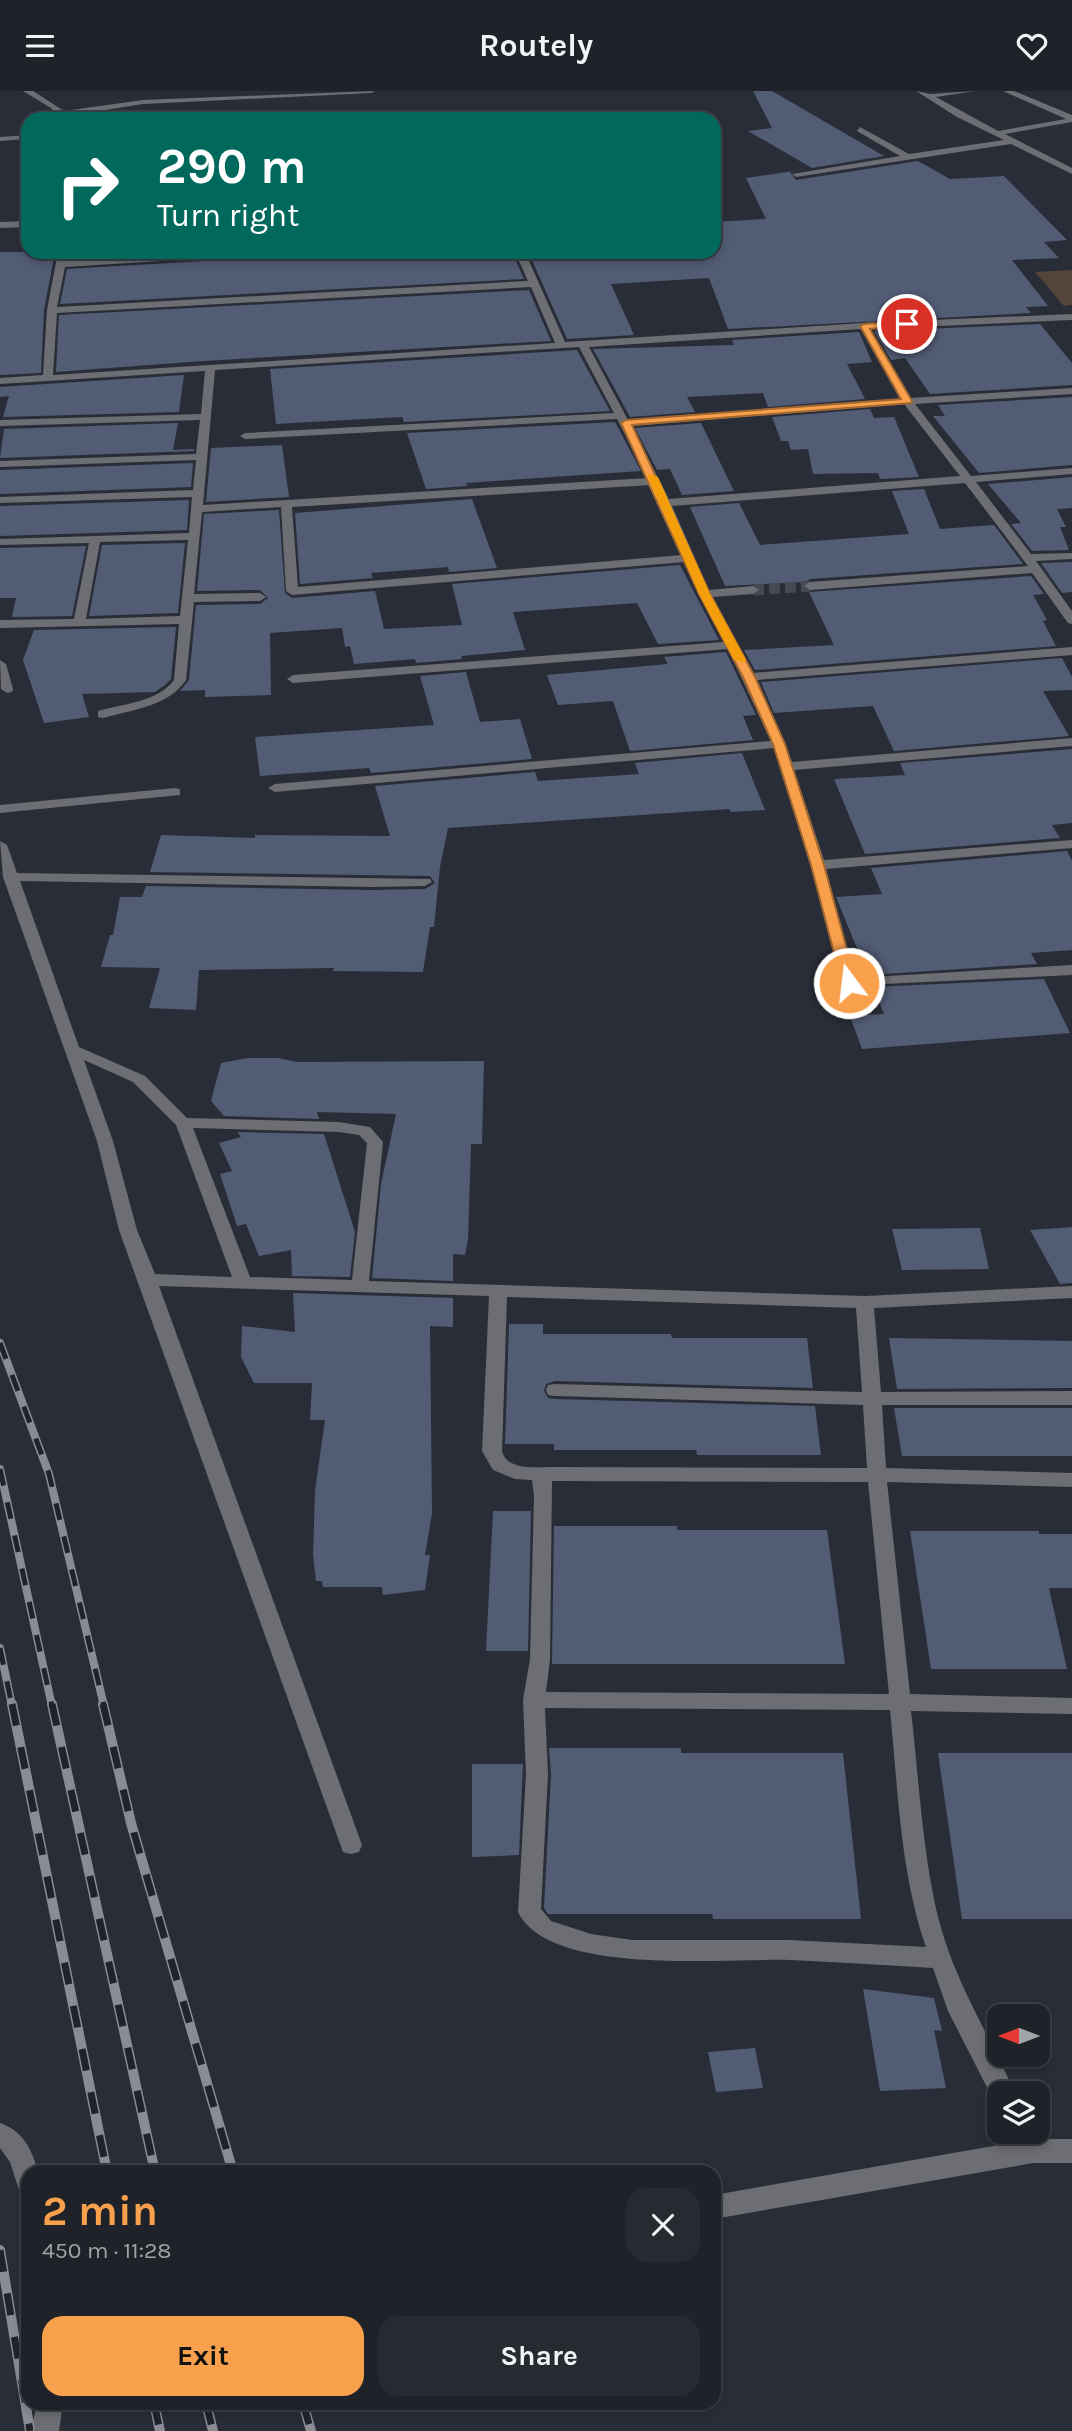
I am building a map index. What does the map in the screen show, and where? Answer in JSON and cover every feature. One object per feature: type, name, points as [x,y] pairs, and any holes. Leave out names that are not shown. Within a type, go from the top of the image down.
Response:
[{"type":"street","points":[[27,91],[57,112]]},
{"type":"street","points":[[86,112],[143,102],[370,91]]},
{"type":"street","points":[[924,93],[971,91]]},
{"type":"street","points":[[1007,91],[1072,119]]},
{"type":"street","points":[[924,93],[1072,171]]},
{"type":"street","points":[[998,133],[1072,119]]},
{"type":"street","points":[[860,129],[908,157]]},
{"type":"street","points":[[0,139],[21,138]]},
{"type":"street","points":[[796,174],[1013,141]]},
{"type":"street","points":[[0,225],[21,224]]},
{"type":"street","points":[[48,378],[52,310],[62,259]]},
{"type":"street","points":[[61,264],[143,259]]},
{"type":"street","points":[[523,259],[562,347]]},
{"type":"street","points":[[52,310],[534,284]]},
{"type":"street","points":[[0,381],[210,370],[864,326],[1072,317]]},
{"type":"street","points":[[864,326],[907,401],[1072,620]]},
{"type":"street","points":[[583,345],[655,481],[662,503],[730,645],[749,677],[779,744],[818,865],[849,983],[1072,970]]},
{"type":"street","points":[[103,714],[167,695],[176,689],[187,621],[210,370]]},
{"type":"street","points":[[245,436],[624,419],[1072,391]]},
{"type":"street","points":[[0,423],[206,417]]},
{"type":"street","points":[[0,464],[202,457]]},
{"type":"street","points":[[662,503],[1072,471]]},
{"type":"street","points":[[196,509],[655,481]]},
{"type":"street","points":[[0,500],[197,493]]},
{"type":"street","points":[[286,504],[292,591],[690,558]]},
{"type":"street","points":[[0,542],[194,536]]},
{"type":"street","points":[[79,623],[95,539]]},
{"type":"street","points":[[810,586],[1031,563],[1072,556]]},
{"type":"street","points":[[705,594],[753,590]]},
{"type":"street","points":[[189,598],[260,597]]},
{"type":"street","points":[[0,624],[187,621]]},
{"type":"street","points":[[293,678],[730,645]]},
{"type":"street","points":[[749,677],[1072,652]]},
{"type":"street","points":[[0,664],[8,689]]},
{"type":"street","points":[[786,767],[1072,741]]},
{"type":"street","points":[[275,788],[779,744]]},
{"type":"street","points":[[0,809],[175,792]]},
{"type":"street","points":[[818,865],[1072,844]]},
{"type":"street","points":[[0,845],[105,1141],[128,1230],[351,1846]]},
{"type":"street","points":[[10,877],[171,877],[337,885],[425,882]]},
{"type":"street","points":[[74,1050],[139,1079],[183,1123],[243,1282]]},
{"type":"street","points":[[183,1123],[311,1125],[364,1131],[375,1142],[360,1286]]},
{"type":"street","points":[[148,1280],[865,1302],[1072,1292]]},
{"type":"street","points":[[498,1289],[492,1458],[498,1466],[508,1471],[541,1474],[877,1475],[1072,1481]]},
{"type":"street","points":[[865,1302],[877,1475],[914,1831],[927,1918],[960,2011],[997,2081]]},
{"type":"street","points":[[555,1390],[873,1399],[1072,1398]]},
{"type":"street","points":[[541,1474],[544,1496],[540,1659],[534,1700],[537,1773],[529,1912],[543,1928],[591,1944],[632,1950],[789,1950],[941,1958]]},
{"type":"street","points":[[534,1700],[1072,1706]]},
{"type":"street","points":[[0,2134],[8,2137],[26,2165]]},
{"type":"street","points":[[721,2206],[1014,2144]]},
{"type":"street","points":[[1041,2144],[1072,2151]]},
{"type":"street","points":[[45,2431],[49,2410]]},
{"type":"shaded area","points":[[1072,270],[1072,305],[1064,306],[1035,272]]},
{"type":"building","points":[[753,91],[772,91],[884,156],[812,168],[748,131],[772,128]]},
{"type":"building","points":[[918,161],[950,179],[1004,176],[1067,240],[1044,242],[1059,258],[1012,260],[1048,306],[1026,307],[1031,313],[728,329],[709,278],[611,284],[634,335],[567,339],[531,259],[721,259],[721,222],[766,219],[746,178],[807,169],[790,172],[796,180]]},
{"type":"building","points":[[0,252],[21,252],[21,259],[54,259],[44,310],[41,373],[0,375]]},
{"type":"building","points":[[240,259],[515,259],[524,279],[60,304],[67,269]]},
{"type":"building","points":[[529,290],[551,341],[56,372],[59,315]]},
{"type":"building","points":[[1040,324],[1072,363],[1072,385],[930,394],[905,358],[891,360],[874,331]]},
{"type":"building","points":[[859,332],[872,362],[847,364],[865,399],[768,407],[763,393],[687,397],[695,412],[630,417],[593,349],[734,345],[732,340]]},
{"type":"building","points":[[577,350],[610,411],[404,422],[402,417],[276,424],[270,369]]},
{"type":"building","points":[[184,375],[179,412],[3,417],[9,396],[0,397],[0,387]]},
{"type":"building","points":[[1072,397],[1072,465],[979,473],[933,416],[945,416],[938,405]]},
{"type":"building","points":[[870,409],[874,418],[894,417],[919,477],[880,479],[878,473],[813,474],[808,449],[791,450],[788,441],[781,441],[772,417]]},
{"type":"building","points":[[615,422],[641,471],[466,483],[467,486],[426,489],[407,433]]},
{"type":"building","points":[[178,423],[173,450],[194,451],[0,458],[4,429]]},
{"type":"building","points":[[701,423],[734,491],[682,495],[670,469],[657,470],[635,428]]},
{"type":"building","points":[[282,445],[289,497],[206,502],[211,448]]},
{"type":"building","points":[[193,463],[191,487],[0,494],[0,470]]},
{"type":"building","points":[[1072,477],[1072,508],[1057,509],[1066,527],[1060,527],[1069,550],[1032,551],[1011,524],[1021,523],[988,484]]},
{"type":"building","points":[[924,489],[940,529],[994,525],[1023,564],[725,586],[690,507],[739,503],[760,545],[909,534],[892,491]]},
{"type":"building","points":[[472,499],[497,568],[449,572],[448,567],[371,573],[373,578],[300,584],[295,513]]},
{"type":"building","points":[[189,500],[187,530],[0,536],[0,506]]},
{"type":"building","points":[[279,510],[285,593],[292,598],[375,591],[384,629],[462,625],[452,584],[680,565],[719,640],[658,644],[637,603],[513,612],[525,650],[416,663],[415,659],[354,664],[350,646],[345,647],[342,628],[270,633],[271,695],[205,697],[205,690],[180,691],[189,680],[196,605],[260,604],[268,598],[260,590],[197,591],[204,514]]},
{"type":"building","points":[[185,543],[178,613],[89,616],[102,545]]},
{"type":"building","points":[[86,546],[72,616],[12,617],[16,598],[0,598],[0,548]]},
{"type":"building","points":[[1072,562],[1072,592],[1062,593],[1041,563]]},
{"type":"building","points":[[1031,576],[1044,594],[1033,595],[1047,620],[1043,621],[1056,646],[755,670],[744,650],[834,645],[809,592]]},
{"type":"building","points":[[176,627],[171,679],[165,685],[155,692],[82,694],[89,717],[44,723],[23,660],[34,630]]},
{"type":"building","points":[[726,652],[756,715],[743,716],[753,740],[630,751],[613,701],[558,705],[547,675],[668,664],[664,657]]},
{"type":"building","points":[[1062,658],[1072,677],[1072,690],[1043,691],[1069,736],[894,751],[873,706],[774,713],[761,682]]},
{"type":"building","points":[[466,672],[480,722],[520,719],[532,759],[371,773],[369,768],[260,776],[255,737],[434,725],[420,676]]},
{"type":"building","points":[[1072,749],[1072,823],[1052,825],[1060,838],[865,854],[834,779],[905,775],[900,763]]},
{"type":"building","points":[[742,753],[765,810],[731,812],[729,809],[448,828],[440,867],[434,927],[430,927],[423,972],[333,971],[334,968],[199,970],[196,1010],[149,1008],[160,968],[101,967],[110,935],[113,935],[120,897],[142,897],[146,886],[373,890],[425,889],[435,883],[430,876],[150,872],[161,835],[255,838],[255,835],[390,836],[375,786],[535,772],[538,781],[639,774],[635,763]]},
{"type":"building","points":[[1067,851],[1072,861],[1072,950],[1031,953],[1037,964],[868,975],[836,897],[882,894],[871,868]]},
{"type":"building","points":[[1044,979],[1070,1033],[862,1049],[850,1016],[884,1014],[873,987]]},
{"type":"building","points":[[248,1058],[278,1058],[298,1062],[484,1061],[482,1144],[471,1144],[468,1240],[465,1255],[453,1254],[453,1281],[372,1278],[381,1184],[396,1114],[317,1112],[319,1119],[224,1116],[211,1101],[221,1063]]},
{"type":"building","points":[[237,1132],[324,1134],[355,1232],[350,1277],[292,1276],[291,1250],[259,1256],[246,1224],[237,1226],[220,1174],[232,1171],[219,1143],[241,1137]]},
{"type":"building","points":[[1072,1227],[1072,1283],[1060,1284],[1030,1230]]},
{"type":"building","points":[[980,1228],[989,1269],[902,1270],[892,1229]]},
{"type":"building","points":[[293,1293],[453,1298],[453,1327],[430,1326],[432,1513],[425,1555],[430,1555],[425,1590],[383,1595],[382,1587],[323,1587],[322,1581],[316,1581],[313,1555],[315,1491],[325,1420],[310,1420],[312,1383],[254,1383],[241,1357],[242,1326],[295,1332]]},
{"type":"building","points":[[509,1324],[543,1324],[543,1334],[807,1338],[813,1388],[555,1381],[546,1384],[544,1391],[548,1398],[555,1399],[815,1406],[821,1455],[697,1455],[696,1450],[554,1450],[554,1444],[505,1444]]},
{"type":"building","points":[[889,1338],[1072,1341],[1072,1388],[897,1389]]},
{"type":"building","points":[[894,1408],[1072,1408],[1072,1456],[902,1456]]},
{"type":"building","points":[[493,1511],[531,1511],[528,1651],[486,1651]]},
{"type":"building","points":[[554,1526],[677,1526],[677,1530],[827,1530],[845,1664],[552,1664]]},
{"type":"building","points":[[910,1531],[1039,1531],[1039,1534],[1072,1534],[1072,1588],[1049,1588],[1067,1669],[931,1669]]},
{"type":"building","points":[[549,1748],[681,1748],[681,1753],[843,1753],[861,1919],[713,1919],[712,1914],[548,1914],[544,1908],[551,1774]]},
{"type":"building","points":[[938,1753],[1072,1753],[1072,1919],[962,1919]]},
{"type":"building","points":[[472,1764],[523,1764],[519,1855],[472,1857]]},
{"type":"building","points":[[863,1989],[934,1998],[942,2031],[934,2030],[946,2088],[880,2091]]},
{"type":"building","points":[[755,2048],[763,2088],[716,2092],[708,2052]]},
{"type":"tunnel","points":[[753,590],[810,586]]},
{"type":"railway","points":[[0,1343],[49,1474],[104,1706]]},
{"type":"railway","points":[[0,1469],[52,1706]]},
{"type":"railway","points":[[0,1648],[12,1706]]},
{"type":"railway","points":[[12,1704],[106,2165]]},
{"type":"railway","points":[[52,1704],[153,2165]]},
{"type":"railway","points":[[103,1704],[131,1823],[231,2165]]},
{"type":"railway","points":[[0,2250],[21,2377]]},
{"type":"railway","points":[[27,2410],[30,2431]]},
{"type":"railway","points":[[156,2410],[160,2431]]},
{"type":"railway","points":[[208,2410],[213,2431]]},
{"type":"railway","points":[[305,2410],[311,2431]]},
{"type":"slow traffic","points":[[653,477],[662,503],[705,594],[740,660]]},
{"type":"route","points":[[849,983],[818,865],[779,744],[749,677],[705,594],[626,423],[907,401],[864,326],[907,324]]}]
